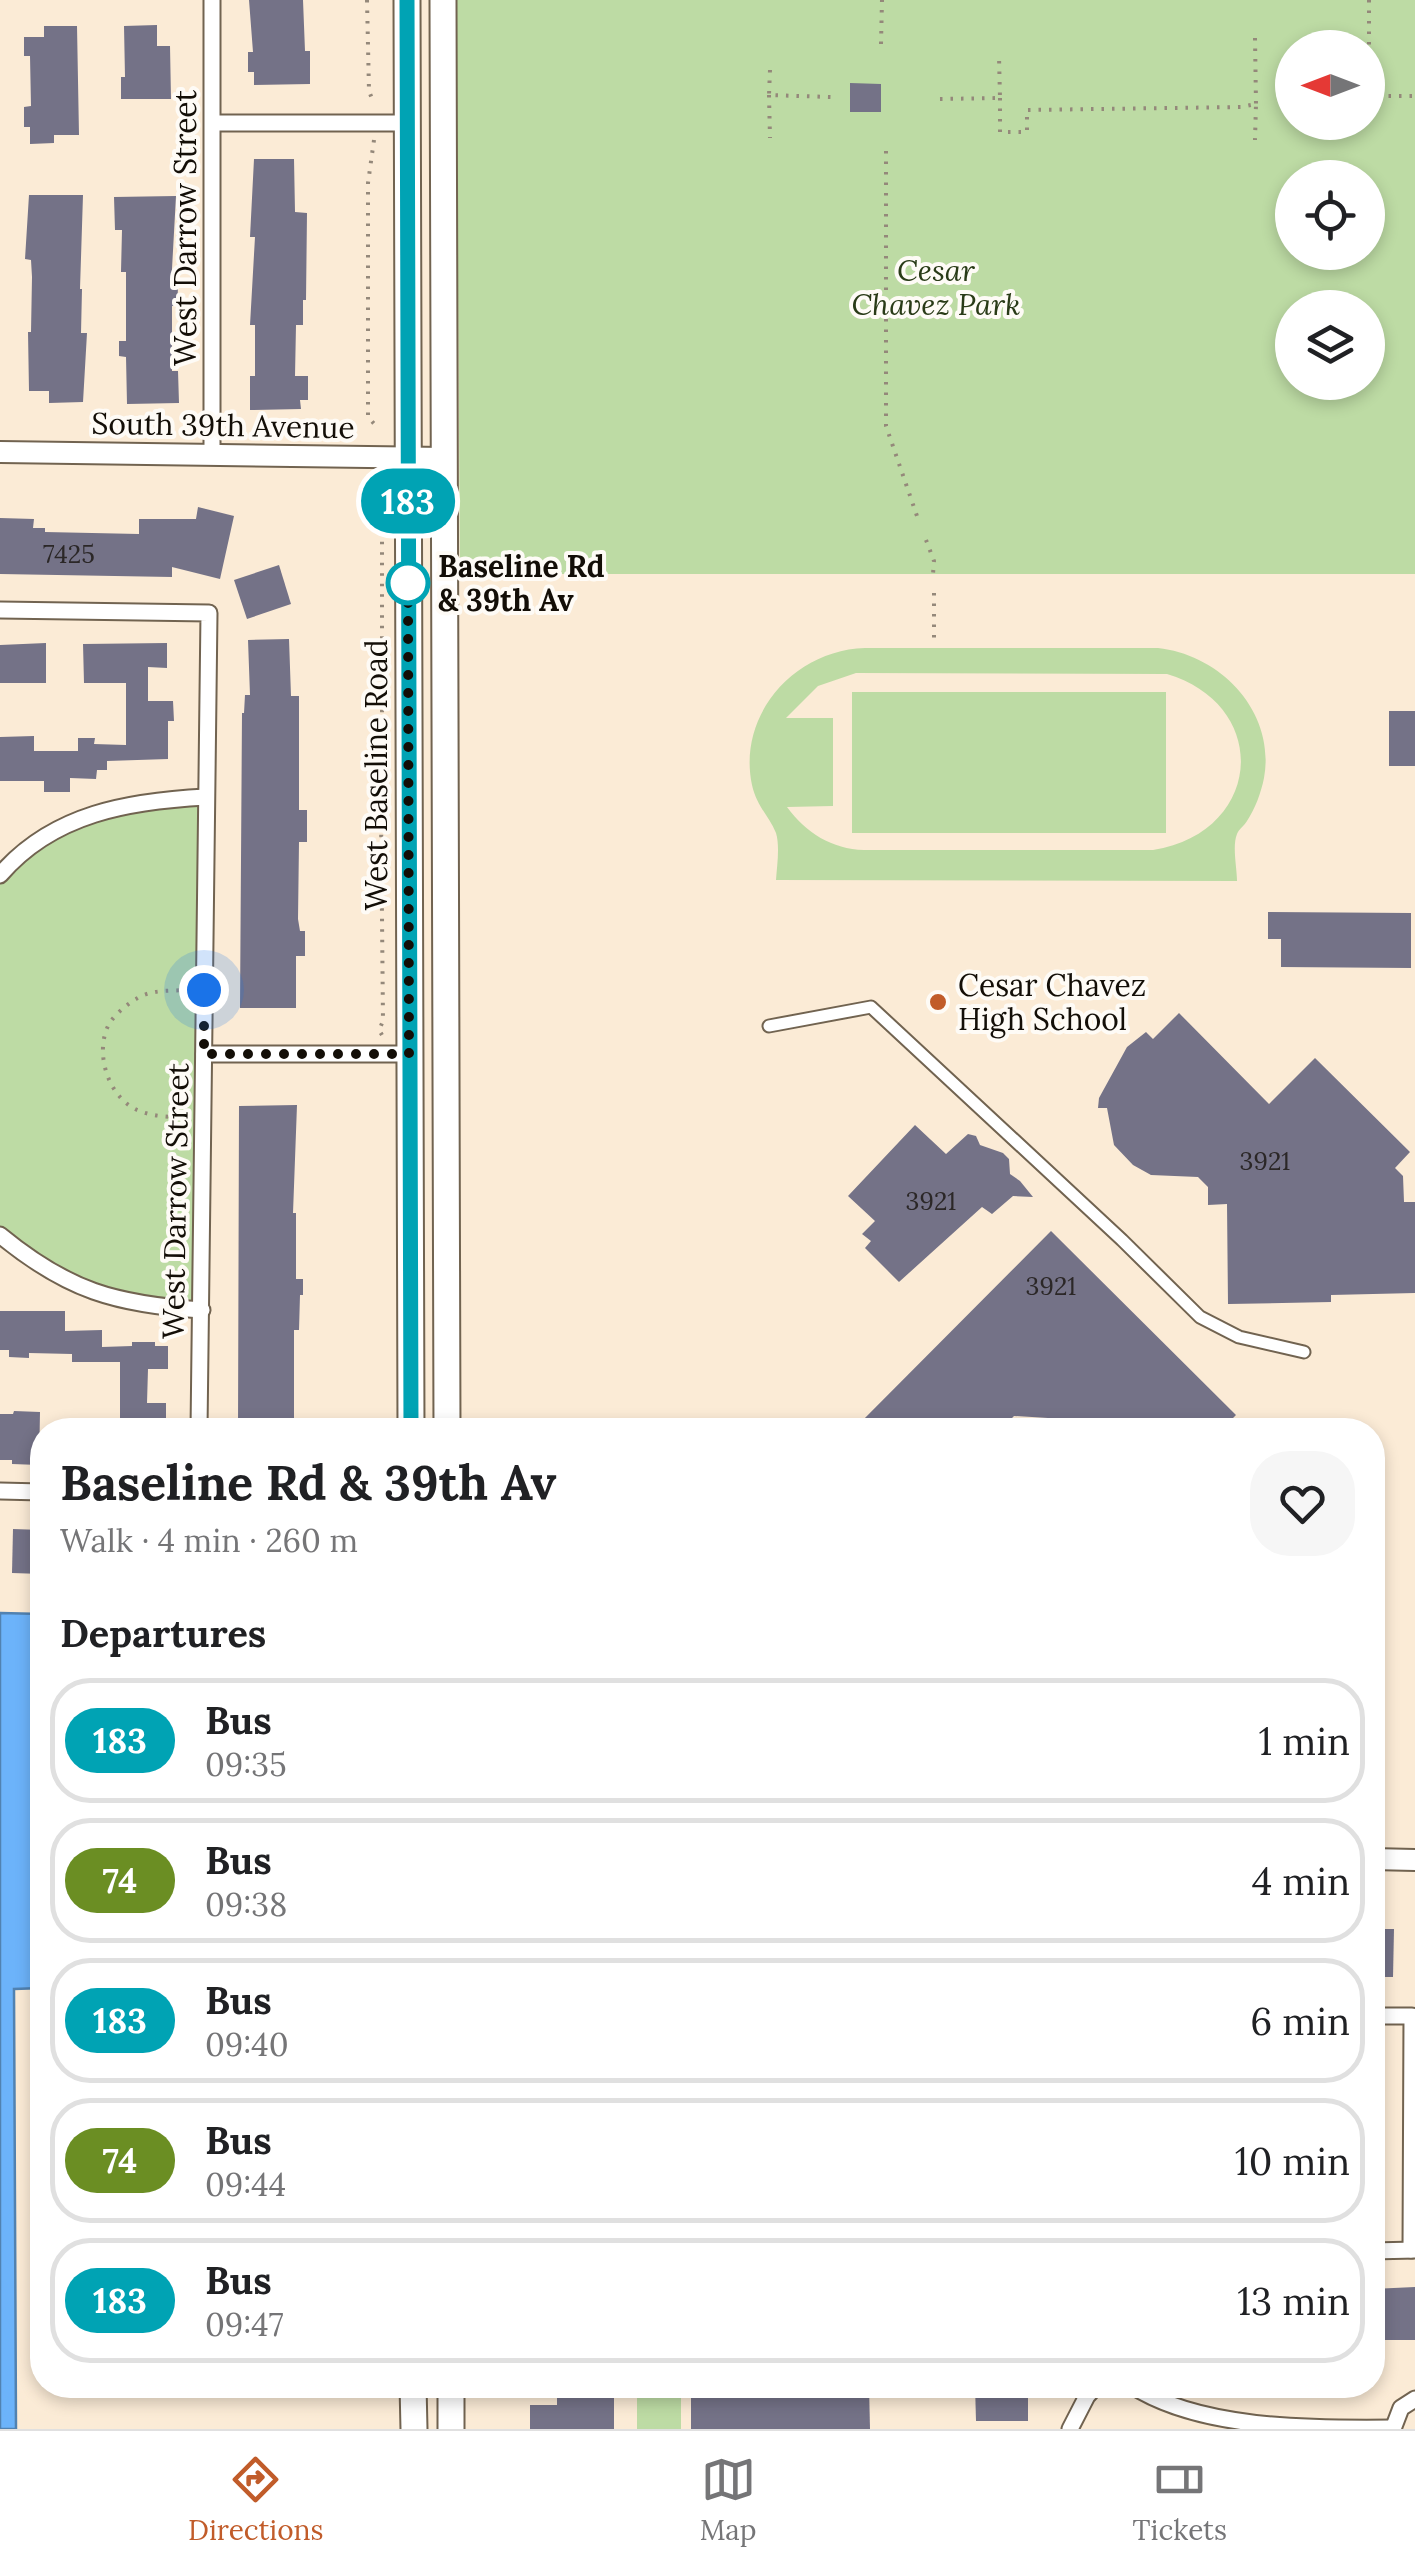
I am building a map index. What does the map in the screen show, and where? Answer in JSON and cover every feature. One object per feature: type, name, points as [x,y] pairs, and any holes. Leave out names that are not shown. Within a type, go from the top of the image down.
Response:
[{"type":"main road","name":"West Baseline Road","points":[[407,0],[411,1418]]},
{"type":"main road","points":[[443,0],[447,1418]]},
{"type":"main road","points":[[414,2398],[414,2429]]},
{"type":"main road","points":[[450,2398],[450,2429]]},
{"type":"street","name":"West Darrow Street","points":[[212,0],[212,456]]},
{"type":"street","points":[[214,122],[407,122]]},
{"type":"street","name":"South 39th Avenue","points":[[0,452],[444,458]]},
{"type":"street","name":"West Darrow Street","points":[[0,610],[209,613],[198,1418]]},
{"type":"street","points":[[0,875],[47,835],[96,812],[145,800],[206,796]]},
{"type":"street","points":[[769,1026],[870,1007],[1200,1317],[1239,1336],[1304,1352]]},
{"type":"street","points":[[204,1054],[409,1054]]},
{"type":"street","points":[[0,1235],[27,1257],[80,1288],[146,1306],[202,1310]]},
{"type":"street","points":[[0,1492],[30,1492]]},
{"type":"street","points":[[1385,1859],[1415,1860]]},
{"type":"street","points":[[1385,2016],[1412,2016],[1413,2250],[1385,2250]]},
{"type":"street","points":[[1070,2429],[1086,2398]]},
{"type":"street","points":[[1147,2398],[1230,2428],[1393,2429],[1401,2408],[1415,2399]]},
{"type":"path","points":[[367,0],[369,91],[374,106]]},
{"type":"path","points":[[882,0],[882,44]]},
{"type":"path","points":[[1369,0],[1370,96],[1415,96]]},
{"type":"path","points":[[1255,38],[1255,140]]},
{"type":"path","points":[[1000,56],[1000,132],[1027,132],[1028,110],[1256,104]]},
{"type":"path","points":[[770,70],[770,138]]},
{"type":"path","points":[[769,95],[831,97]]},
{"type":"path","points":[[940,99],[1000,98]]},
{"type":"path","points":[[374,140],[368,183],[368,417],[377,427]]},
{"type":"path","points":[[886,151],[886,426],[918,520]]},
{"type":"path","points":[[382,494],[382,736],[375,775],[381,812],[382,1035]]},
{"type":"path","points":[[926,540],[934,561],[933,574]]},
{"type":"path","points":[[934,593],[934,646]]},
{"type":"path","points":[[204,990],[161,990],[137,997],[108,1024],[102,1052],[116,1095],[134,1109],[158,1116],[204,1118]]},
{"type":"green space","name":"Cesar Chavez Park","points":[[456,0],[1415,0],[1415,574],[460,574]]},
{"type":"green space","points":[[865,648],[1158,648],[1203,662],[1239,691],[1252,710],[1265,754],[1259,795],[1236,839],[1237,881],[776,880],[776,833],[752,785],[753,734],[777,691],[816,660]],"holes":[[[856,673],[1167,674],[1201,690],[1225,713],[1238,739],[1241,768],[1233,795],[1216,820],[1189,839],[1153,850],[864,850],[841,847],[821,838],[787,807],[833,806],[833,718],[786,718],[818,686]]]},
{"type":"green space","points":[[852,692],[1166,692],[1166,833],[852,833]]},
{"type":"green space","points":[[206,797],[202,1310],[79,1288],[0,1235],[0,875],[96,813]]},
{"type":"green space","points":[[637,2398],[681,2398],[681,2429],[637,2429]]},
{"type":"water","points":[[0,1613],[30,1614],[30,1988],[14,1989],[16,2429],[0,2429]]},
{"type":"building","points":[[249,0],[303,0],[310,84],[254,85],[254,72],[248,72],[248,52],[253,52]]},
{"type":"building","points":[[157,25],[157,46],[170,46],[171,99],[121,99],[121,77],[125,77],[124,26]]},
{"type":"building","points":[[44,26],[77,26],[79,135],[54,135],[54,143],[30,144],[30,127],[24,127],[24,107],[31,106],[30,56],[24,56],[24,37],[44,37]]},
{"type":"building","points":[[850,83],[881,84],[881,112],[850,112]]},
{"type":"building","points":[[254,159],[294,159],[295,212],[307,213],[306,300],[303,325],[296,325],[295,376],[308,376],[308,400],[300,400],[301,409],[250,410],[250,376],[255,376],[255,325],[250,325]]},
{"type":"building","points":[[29,195],[83,195],[81,333],[87,333],[83,402],[49,403],[49,391],[29,391],[32,277],[31,260],[25,259]]},
{"type":"building","points":[[176,196],[171,287],[178,288],[177,306],[172,306],[172,371],[178,371],[179,403],[127,404],[126,357],[119,356],[119,341],[126,341],[126,272],[121,272],[122,230],[115,230],[114,197]]},
{"type":"building","points":[[198,507],[234,516],[220,579],[172,567],[172,577],[0,574],[0,518],[34,519],[33,528],[45,528],[45,532],[139,534],[139,519],[196,519]]},
{"type":"building","points":[[279,565],[291,604],[247,619],[234,580]]},
{"type":"building","points":[[289,639],[291,696],[299,696],[299,810],[307,810],[307,842],[299,842],[298,919],[300,931],[305,931],[305,956],[296,956],[296,1008],[240,1008],[242,713],[245,695],[250,695],[248,640]]},
{"type":"building","points":[[46,643],[46,683],[0,683],[0,645]]},
{"type":"building","points":[[167,643],[167,668],[148,667],[148,701],[173,701],[174,721],[168,721],[168,759],[107,761],[107,770],[97,770],[96,779],[70,778],[70,792],[44,792],[44,781],[0,781],[0,737],[34,736],[34,751],[78,751],[78,738],[95,738],[94,744],[126,745],[126,683],[84,683],[83,644]]},
{"type":"building","points":[[1389,711],[1415,711],[1415,766],[1389,766]]},
{"type":"building","points":[[1268,912],[1411,913],[1411,968],[1281,967],[1281,939],[1268,939]]},
{"type":"building","points":[[1179,1013],[1269,1104],[1315,1058],[1410,1152],[1395,1168],[1403,1176],[1404,1202],[1415,1202],[1415,1293],[1331,1295],[1331,1302],[1228,1304],[1227,1204],[1208,1205],[1208,1187],[1198,1177],[1151,1175],[1133,1165],[1114,1145],[1107,1108],[1098,1108],[1099,1098],[1127,1047],[1146,1032],[1153,1039]]},
{"type":"building","points":[[297,1105],[293,1213],[296,1279],[303,1279],[303,1295],[299,1330],[294,1330],[294,1418],[238,1418],[239,1106]]},
{"type":"building","points":[[915,1125],[946,1154],[968,1134],[976,1136],[980,1145],[1009,1159],[1010,1174],[1033,1197],[1013,1196],[992,1214],[982,1207],[899,1282],[865,1248],[871,1241],[862,1234],[875,1221],[848,1196]]},
{"type":"building","points":[[1051,1231],[1236,1415],[1233,1418],[865,1418]]},
{"type":"building","points":[[0,1311],[65,1311],[65,1331],[102,1330],[102,1347],[132,1346],[132,1342],[168,1346],[168,1369],[148,1369],[147,1403],[166,1403],[166,1418],[120,1418],[120,1362],[72,1362],[72,1354],[29,1353],[29,1358],[9,1357],[9,1350],[0,1350]]},
{"type":"building","points":[[40,1412],[40,1418],[30,1418],[30,1465],[0,1460],[0,1414]]},
{"type":"building","points":[[13,1529],[30,1530],[30,1574],[12,1573]]},
{"type":"building","points":[[1385,1929],[1394,1929],[1393,1977],[1385,1977]]},
{"type":"building","points":[[1415,2287],[1415,2340],[1385,2340],[1385,2288]]},
{"type":"building","points":[[557,2398],[614,2398],[614,2429],[530,2429],[530,2405],[557,2405]]},
{"type":"building","points":[[691,2398],[869,2398],[870,2429],[691,2429]]},
{"type":"building","points":[[975,2398],[1028,2398],[1028,2421],[976,2421]]},
{"type":"bus line","name":"183","points":[[407,0],[411,1418]]},
{"type":"place","name":"Baseline Rd & 39th Av","points":[[408,583]]},
{"type":"place","name":"Cesar Chavez High School","points":[[938,1002]]},
{"type":"route","points":[[204,990],[204,1054],[409,1054],[408,583]]}]
